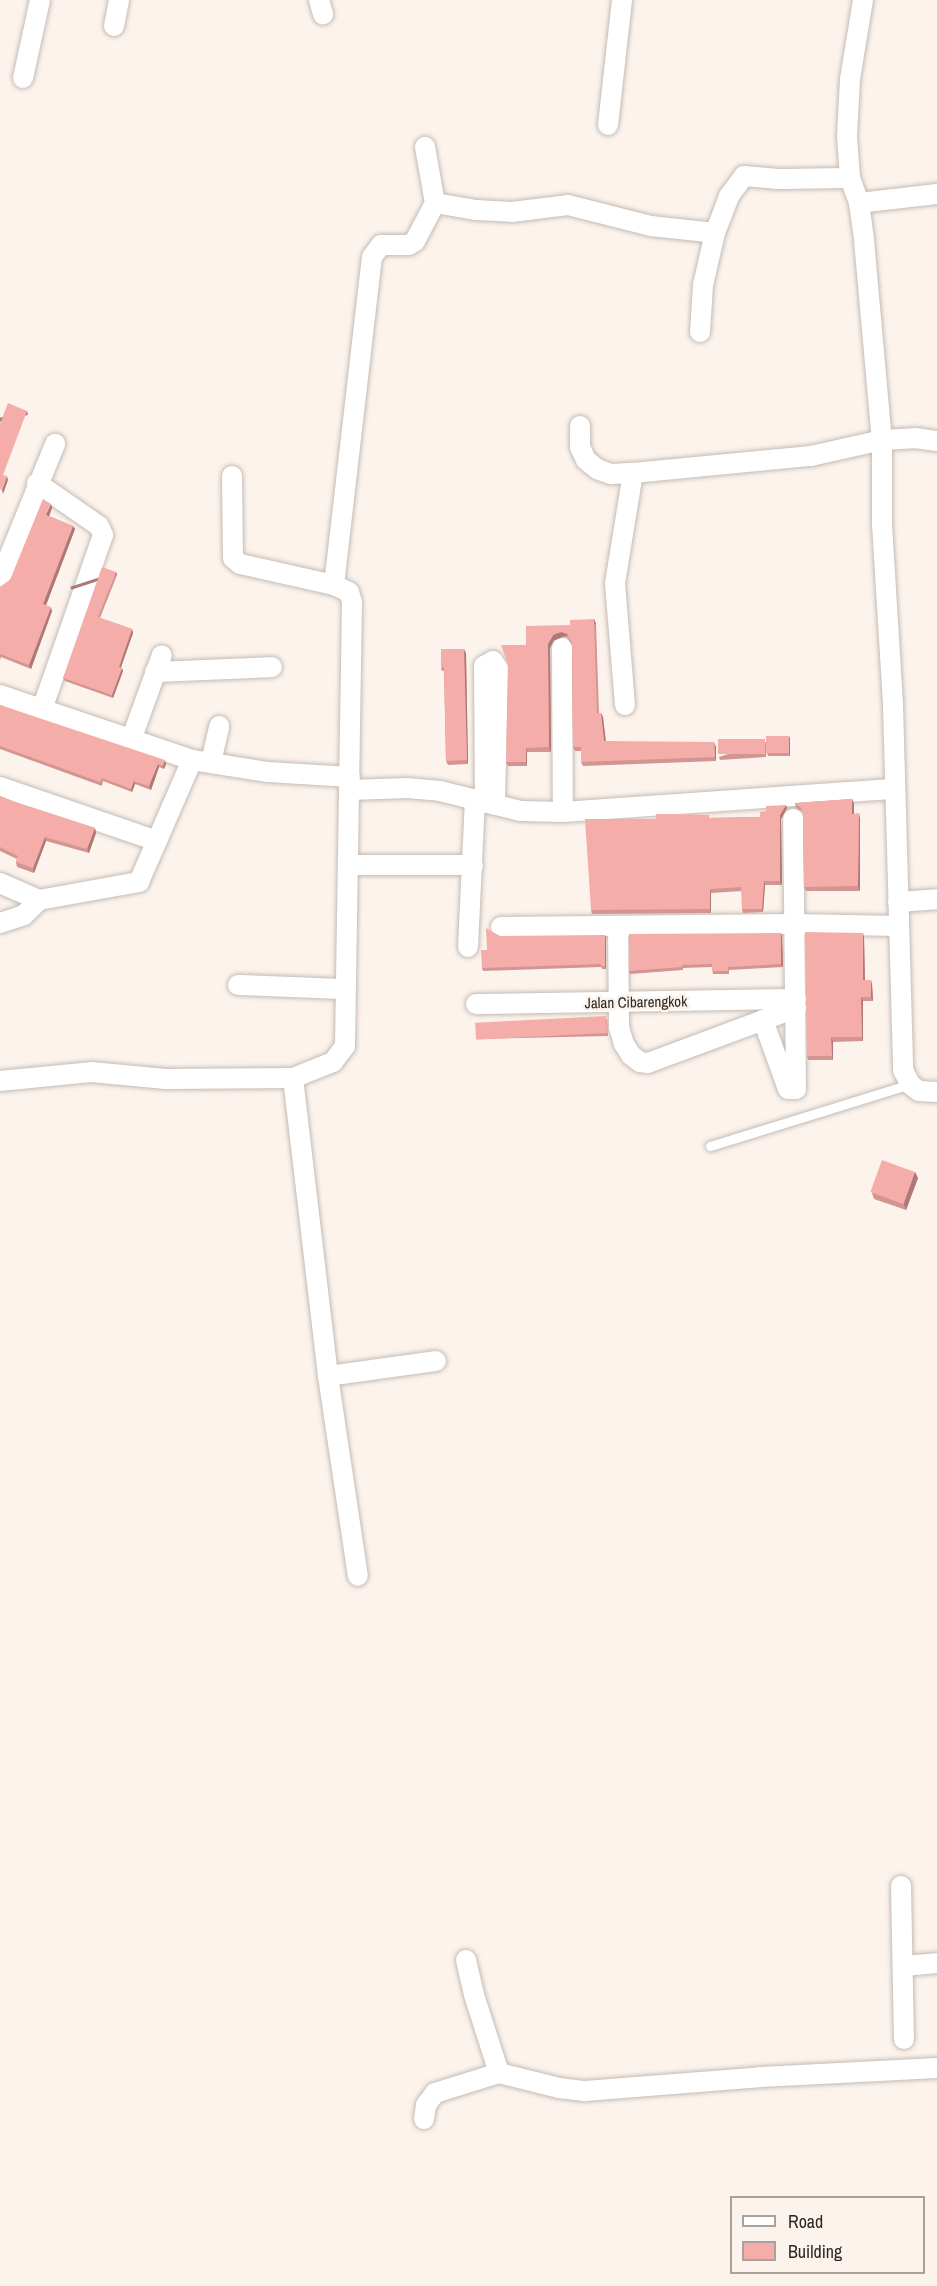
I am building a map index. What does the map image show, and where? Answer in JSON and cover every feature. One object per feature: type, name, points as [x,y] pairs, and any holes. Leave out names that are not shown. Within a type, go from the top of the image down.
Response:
[{"type":"street","points":[[23,78],[40,0]]},
{"type":"street","points":[[114,26],[119,0]]},
{"type":"street","points":[[608,125],[622,0]]},
{"type":"street","points":[[863,0],[850,79],[847,136],[850,178],[859,203],[882,440],[882,524],[895,789],[903,1070],[910,1084],[919,1091],[937,1092]]},
{"type":"street","points":[[334,585],[372,257],[381,245],[409,245],[415,242],[435,203],[425,147]]},
{"type":"street","points":[[700,332],[703,285],[715,233],[729,196],[744,176],[778,179],[850,178]]},
{"type":"street","points":[[859,203],[937,194]]},
{"type":"street","points":[[435,203],[476,210],[512,212],[568,205],[651,226],[715,233]]},
{"type":"street","points":[[580,426],[580,447],[586,460],[597,469],[611,474],[803,457],[882,440],[915,438],[937,441]]},
{"type":"street","points":[[0,579],[37,483],[55,444]]},
{"type":"street","points":[[626,705],[615,584],[633,473]]},
{"type":"street","points":[[0,1081],[91,1072],[166,1079],[293,1078],[333,1062],[340,1054],[346,1036],[344,989],[352,602],[349,592],[334,585],[240,564],[233,558],[232,476]]},
{"type":"street","points":[[37,483],[99,526],[103,535],[42,709]]},
{"type":"street","points":[[562,648],[563,812]]},
{"type":"street","points":[[468,947],[473,865],[485,803],[498,669],[493,661],[484,666],[485,803]]},
{"type":"street","points":[[131,740],[159,663],[272,667]]},
{"type":"street","points":[[0,695],[131,740],[202,761],[350,784],[440,791],[521,811],[563,812],[895,789]]},
{"type":"street","points":[[0,883],[39,900],[132,886],[142,878],[157,841],[219,726]]},
{"type":"street","points":[[0,787],[157,841]]},
{"type":"street","points":[[763,1020],[788,1089],[796,1089],[793,819]]},
{"type":"street","points":[[348,865],[473,865]]},
{"type":"street","points":[[898,902],[937,899]]},
{"type":"street","points":[[0,923],[24,915],[39,900]]},
{"type":"street","points":[[501,927],[795,924],[898,927]]},
{"type":"street","points":[[618,927],[619,1027],[624,1044],[631,1055],[648,1063],[763,1020],[796,1003]]},
{"type":"street","points":[[238,985],[344,989]]},
{"type":"street","name":"Jalan Cibarengkok","points":[[476,1004],[796,1003]]},
{"type":"street","points":[[293,1078],[328,1376],[358,1576]]},
{"type":"street","points":[[328,1376],[436,1361]]},
{"type":"street","points":[[901,1886],[904,2038]]},
{"type":"street","points":[[466,1960],[474,1995],[499,2073]]},
{"type":"street","points":[[904,1966],[937,1963]]},
{"type":"street","points":[[424,2119],[426,2105],[435,2093],[499,2073],[559,2088],[585,2091],[761,2077],[937,2068]]},
{"type":"lane","points":[[710,1146],[910,1084]]},
{"type":"building","points":[[8,403],[27,411],[3,475],[7,476],[2,490],[0,489],[0,424]]},
{"type":"building","points":[[43,499],[51,504],[46,515],[73,526],[43,604],[51,607],[29,665],[0,654],[0,587],[10,580]]},
{"type":"building","points":[[102,567],[116,572],[98,617],[132,629],[112,695],[63,678]]},
{"type":"building","points":[[594,619],[597,713],[601,713],[604,741],[714,742],[715,757],[581,762],[581,747],[573,747],[572,643],[567,634],[561,632],[554,634],[548,644],[549,747],[526,748],[526,762],[506,762],[508,665],[501,645],[526,645],[526,626],[570,625],[570,620]]},
{"type":"building","points":[[441,649],[464,649],[467,760],[446,761],[444,667],[441,668]]},
{"type":"building","points":[[0,705],[165,760],[163,766],[158,764],[149,786],[134,781],[131,789],[102,778],[100,782],[0,746]]},
{"type":"building","points":[[766,736],[789,736],[789,753],[766,753]]},
{"type":"building","points":[[718,739],[765,739],[765,754],[718,754]]},
{"type":"building","points":[[0,796],[95,828],[87,849],[45,837],[33,868],[16,862],[18,856],[0,847]]},
{"type":"building","points":[[852,799],[852,814],[859,813],[858,886],[804,887],[803,814],[801,808],[795,803]]},
{"type":"building","points":[[786,805],[780,815],[780,881],[764,881],[762,909],[742,909],[741,887],[710,889],[710,909],[591,910],[585,819],[656,819],[656,814],[709,815],[709,818],[760,817],[760,812],[766,811],[766,806]]},
{"type":"building","points":[[486,928],[500,936],[605,935],[605,966],[601,964],[482,968],[481,950],[487,950]]},
{"type":"building","points":[[805,932],[863,933],[863,980],[871,980],[871,997],[861,997],[862,1037],[831,1037],[832,1056],[807,1056]]},
{"type":"building","points":[[781,933],[781,964],[728,967],[728,971],[712,971],[712,964],[629,971],[629,934]]},
{"type":"building","points":[[606,1016],[607,1033],[476,1040],[475,1023]]},
{"type":"building","points":[[882,1160],[915,1172],[903,1204],[870,1192]]}]
